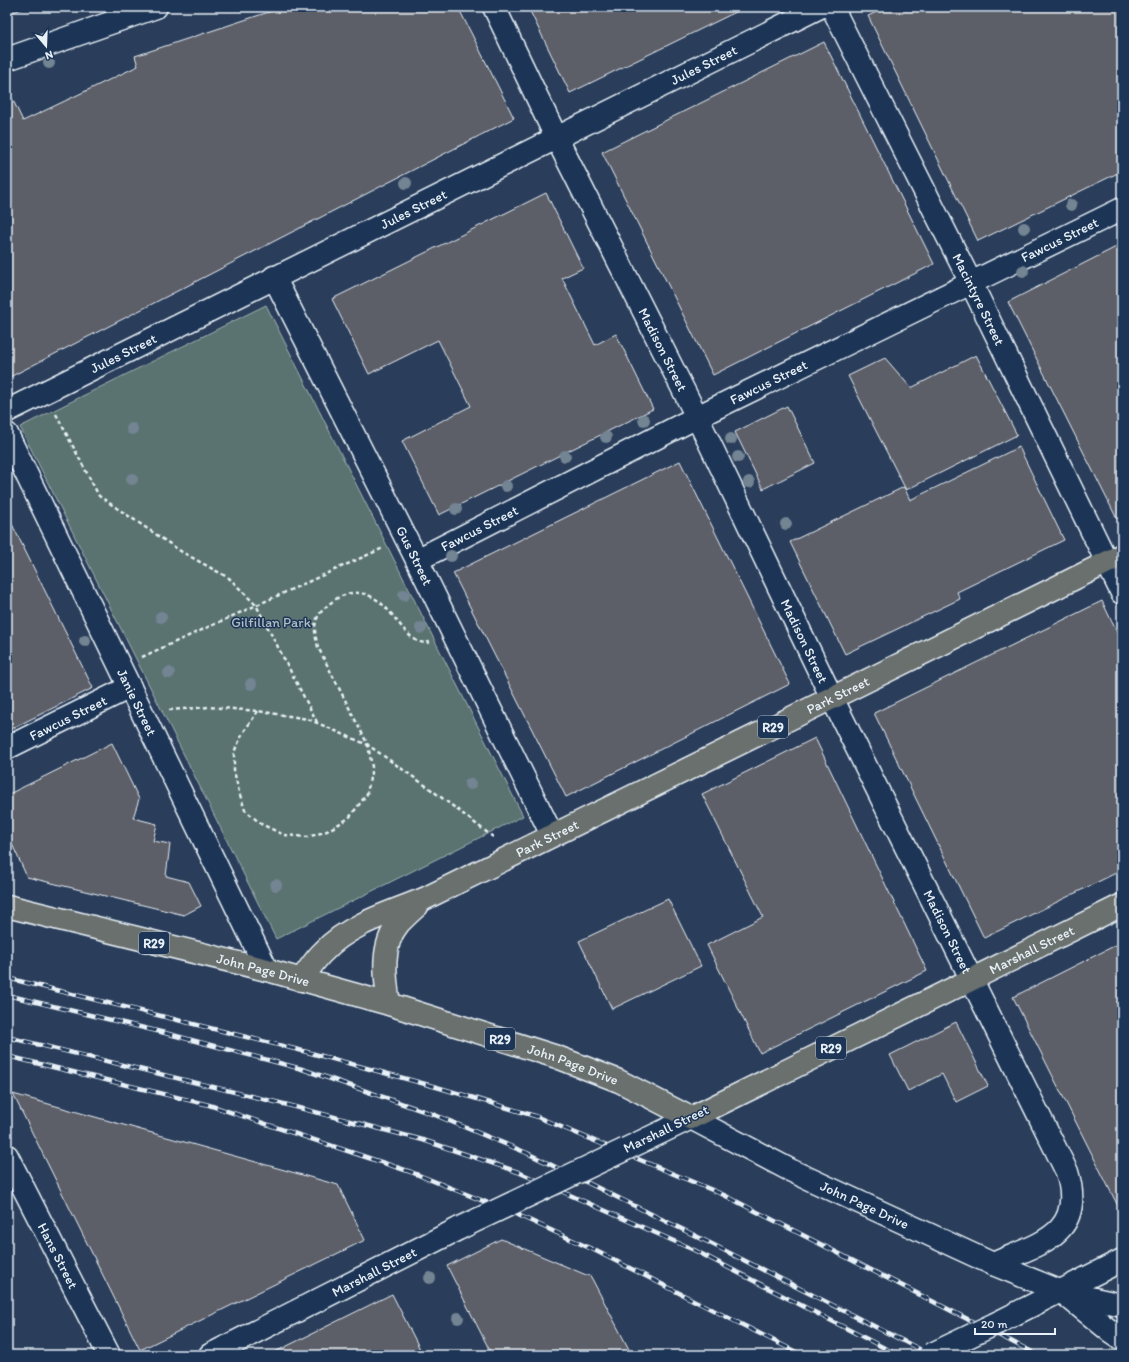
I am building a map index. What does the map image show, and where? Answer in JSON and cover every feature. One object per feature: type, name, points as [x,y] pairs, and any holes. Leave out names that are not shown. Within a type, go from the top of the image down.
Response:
[{"type":"main road","name":"Park Street","points":[[301,980],[324,950],[352,930],[386,914],[424,899],[1114,559]]},
{"type":"main road","name":"Park Street","points":[[389,1004],[384,975],[386,948],[398,924],[424,899]]},
{"type":"main road","name":"John Page Drive","points":[[7,906],[267,970],[389,1004],[557,1057],[619,1081],[691,1118]]},
{"type":"main road","name":"Marshall Street","points":[[691,1118],[1122,906]]},
{"type":"street","points":[[7,59],[133,11],[156,7]]},
{"type":"street","name":"Madison Street","points":[[494,7],[556,137],[697,417],[832,698],[1067,1172],[1072,1188],[1072,1203],[1069,1215],[1056,1234],[1045,1241],[993,1264]]},
{"type":"street","name":"Jules Street","points":[[7,411],[820,7]]},
{"type":"street","name":"Macintyre Street","points":[[832,7],[971,283],[1114,559],[1122,593]]},
{"type":"street","name":"Fawcus Street","points":[[417,560],[697,417],[1122,209]]},
{"type":"street","name":"Gus Street","points":[[274,277],[417,560],[552,835]]},
{"type":"street","name":"Janie Street","points":[[7,434],[267,970]]},
{"type":"street","name":"Fawcus Street","points":[[7,748],[130,688]]},
{"type":"street","name":"Marshall Street","points":[[210,1355],[460,1228],[691,1118]]},
{"type":"street","name":"John Page Drive","points":[[691,1118],[792,1171],[993,1264],[1062,1292],[1122,1305]]},
{"type":"street","name":"Hans Street","points":[[7,1156],[109,1355]]},
{"type":"street","points":[[930,1355],[1038,1304],[1115,1264]]},
{"type":"street","name":"John Page Drive","points":[[1062,1292],[1110,1331],[1122,1338]]},
{"type":"path","points":[[44,392],[99,496],[182,552],[229,578],[256,605],[317,722]]},
{"type":"path","points":[[120,667],[406,538]]},
{"type":"path","points":[[258,711],[243,733],[234,752],[234,771],[245,810],[261,824],[284,834],[308,837],[327,831],[349,818],[367,794],[372,767],[368,744],[318,647],[314,630],[318,617],[329,603],[344,594],[362,592],[382,602],[409,636],[426,643],[454,636]]},
{"type":"path","points":[[143,714],[172,709],[209,707],[258,711],[308,719],[317,722],[368,744],[466,816],[513,854]]},
{"type":"green space","name":"Gilfillan Park","points":[[266,305],[523,816],[276,939],[20,427]]},
{"type":"building","points":[[7,7],[28,7],[7,14]]},
{"type":"building","points":[[284,7],[458,7],[514,118],[8,378],[7,97],[11,96],[23,121],[138,66],[135,56]]},
{"type":"building","points":[[528,7],[746,7],[570,93]]},
{"type":"building","points":[[887,7],[1122,7],[1122,171],[978,241],[868,16]]},
{"type":"building","points":[[824,42],[934,264],[713,375],[602,152]]},
{"type":"building","points":[[546,193],[583,268],[562,278],[595,345],[616,334],[653,409],[439,515],[402,441],[471,406],[438,340],[369,374],[332,299]]},
{"type":"building","points":[[1122,244],[1122,516],[1117,519],[1008,302]]},
{"type":"building","points":[[976,355],[1017,435],[906,490],[848,376],[885,358],[911,388]]},
{"type":"building","points":[[787,406],[815,463],[763,489],[735,432]]},
{"type":"building","points":[[1019,447],[1064,540],[957,592],[960,599],[845,654],[790,542],[904,487],[910,500]]},
{"type":"building","points":[[680,461],[790,684],[566,797],[453,573]]},
{"type":"building","points":[[7,514],[93,688],[7,731]]},
{"type":"building","points":[[1102,601],[1122,643],[1122,870],[984,938],[874,713]]},
{"type":"building","points":[[815,738],[927,971],[760,1053],[707,945],[763,917],[702,794]]},
{"type":"building","points":[[112,743],[139,799],[133,818],[157,824],[153,841],[170,844],[166,876],[189,882],[201,906],[184,915],[27,877],[12,844],[7,847],[7,795]]},
{"type":"building","points":[[668,899],[701,966],[612,1009],[579,941]]},
{"type":"building","points":[[1122,942],[1122,1214],[1013,997]]},
{"type":"building","points":[[956,1022],[988,1086],[956,1102],[942,1074],[908,1091],[890,1055]]},
{"type":"building","points":[[13,1094],[338,1185],[365,1240],[140,1350]]},
{"type":"building","points":[[501,1239],[591,1277],[632,1355],[492,1355],[447,1266]]},
{"type":"building","points":[[392,1294],[423,1355],[269,1355]]},
{"type":"railway","points":[[7,978],[307,1052],[440,1088],[535,1116],[724,1195],[1038,1355]]},
{"type":"railway","points":[[7,995],[165,1033],[302,1069],[435,1115],[527,1153],[702,1239],[931,1355]]},
{"type":"railway","points":[[7,1037],[288,1105],[423,1140],[518,1172],[694,1250],[898,1355]]},
{"type":"railway","points":[[7,1056],[209,1105],[411,1172],[518,1215],[594,1250],[802,1355]]}]
